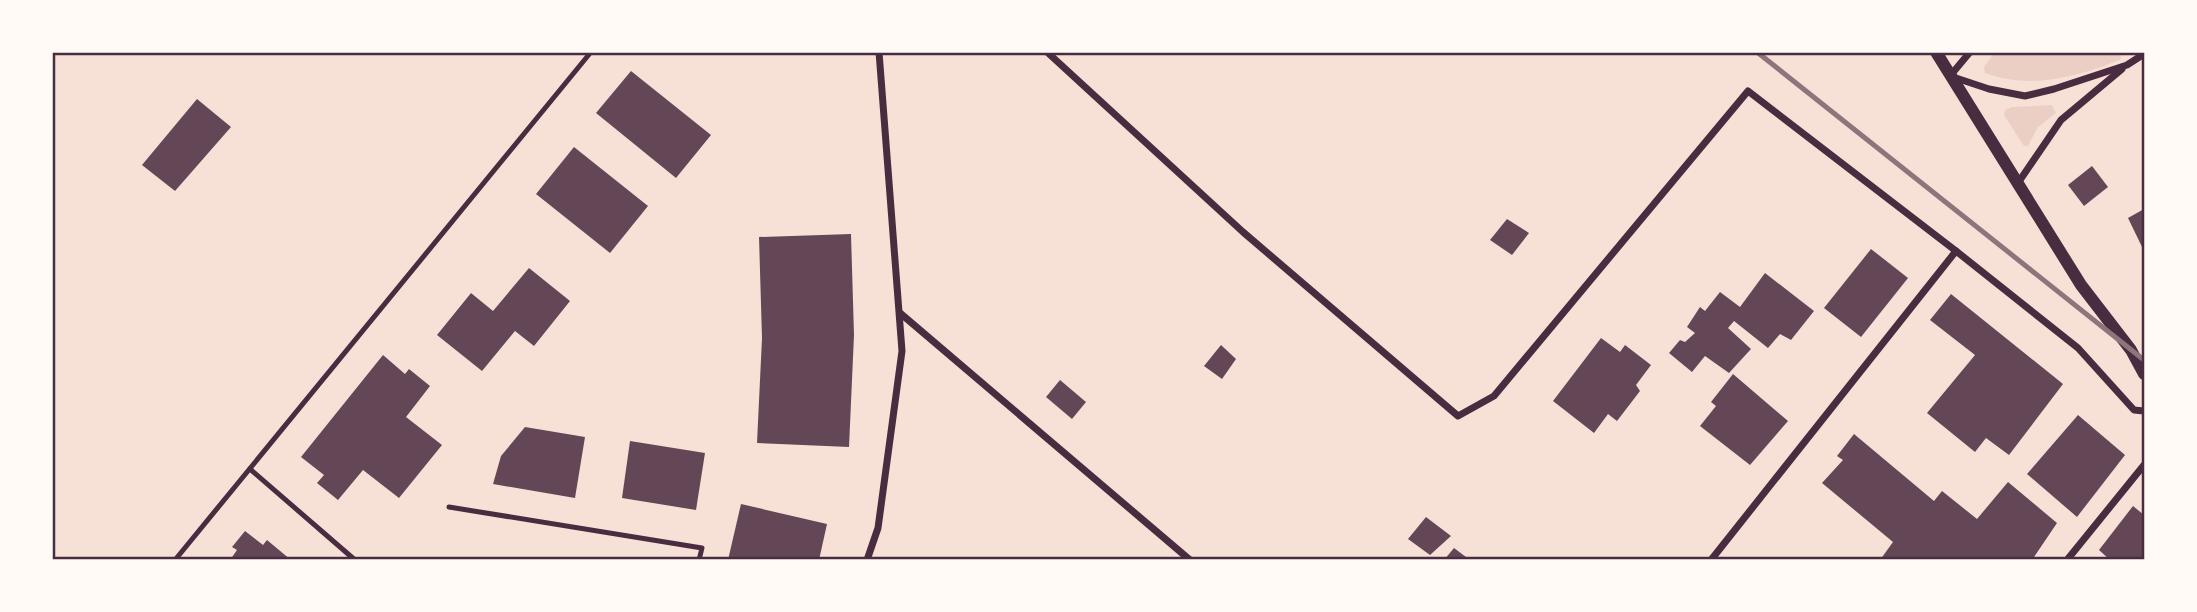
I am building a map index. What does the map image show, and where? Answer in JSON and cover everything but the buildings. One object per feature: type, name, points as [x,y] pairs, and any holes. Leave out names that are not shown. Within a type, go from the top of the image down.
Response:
[{"type":"street","points":[[867,559],[878,528],[902,351],[879,52]]},
{"type":"street","points":[[1047,52],[1243,232],[1458,416],[1494,396],[1748,91],[2078,348],[2134,410],[2144,411]]},
{"type":"street","points":[[1936,52],[2081,285],[2132,350],[2144,374]]},
{"type":"street","points":[[1950,76],[1970,52]]},
{"type":"street","points":[[2018,183],[2062,120],[2144,54]]},
{"type":"street","points":[[1950,76],[1989,89],[2025,96],[2127,65]]},
{"type":"street","points":[[1712,559],[1955,251]]},
{"type":"street","points":[[899,313],[1190,559]]},
{"type":"street","points":[[2067,559],[2144,465]]},
{"type":"lane","points":[[175,559],[591,52]]},
{"type":"lane","points":[[250,469],[355,559]]},
{"type":"lane","points":[[449,507],[702,548],[699,559]]},
{"type":"shaded area","points":[[2122,52],[2120,60],[2103,66],[2070,76],[2036,81],[2019,81],[1985,73],[1984,67],[1994,53]]},
{"type":"shaded area","points":[[2052,105],[2056,113],[2038,127],[2028,146],[2024,146],[2004,115],[2005,110],[2012,107]]},
{"type":"railway","points":[[1757,52],[2144,360]]}]
